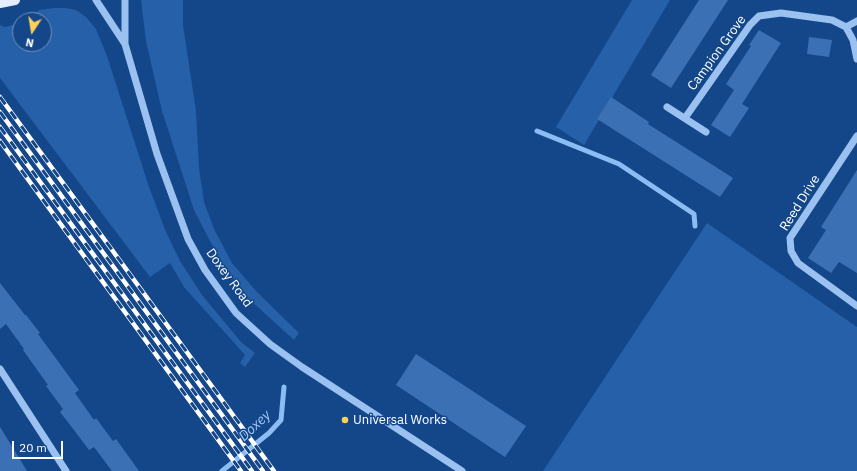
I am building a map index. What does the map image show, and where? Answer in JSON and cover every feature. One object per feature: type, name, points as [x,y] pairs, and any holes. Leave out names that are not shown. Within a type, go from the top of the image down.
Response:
[{"type":"main road","points":[[0,3],[14,0]]},
{"type":"street","name":"Doxey Road","points":[[96,0],[125,44]]},
{"type":"street","name":"Doxey Road","points":[[124,0],[125,44],[157,154],[188,239],[205,270],[236,312],[270,344],[302,367],[462,471]]},
{"type":"street","name":"Campion Grove","points":[[685,118],[750,25],[759,16],[781,13],[832,20],[846,27]]},
{"type":"street","points":[[857,21],[846,27],[853,40],[857,59]]},
{"type":"street","points":[[667,107],[706,132]]},
{"type":"street","name":"Reed Drive","points":[[857,136],[790,238],[791,251],[798,263],[857,306]]},
{"type":"street","points":[[0,369],[66,471]]},
{"type":"shaded area","points":[[141,0],[183,0],[183,25],[196,111],[199,168],[204,202],[214,229],[232,263],[256,291],[299,333],[294,340],[250,300],[226,270],[194,210],[162,111],[146,41]]},
{"type":"shaded area","points":[[632,0],[670,0],[584,145],[556,127]]},
{"type":"shaded area","points":[[66,8],[76,10],[86,17],[96,29],[107,56],[149,187],[166,232],[180,261],[202,295],[241,342],[255,353],[245,367],[240,363],[245,355],[184,287],[170,263],[150,277],[0,78],[0,25],[5,27],[12,25],[12,52],[52,52],[52,12],[37,12],[39,10]]},
{"type":"shaded area","points":[[707,223],[857,327],[857,471],[543,471]]},
{"type":"building","points":[[699,0],[728,0],[671,88],[651,75]]},
{"type":"building","points":[[759,30],[781,43],[742,104],[749,108],[730,137],[711,125],[734,90],[726,84],[751,46],[749,45]]},
{"type":"building","points":[[809,37],[832,40],[829,57],[807,54]]},
{"type":"building","points":[[611,97],[649,122],[648,124],[733,178],[720,197],[597,119]]},
{"type":"building","points":[[857,170],[857,273],[839,262],[831,273],[808,258],[826,230],[821,227]]},
{"type":"building","points":[[0,283],[40,333],[38,334],[79,390],[75,393],[94,420],[96,418],[113,441],[116,439],[139,471],[112,471],[94,447],[89,450],[60,412],[63,409],[46,386],[48,385],[6,324],[0,329]]},
{"type":"building","points":[[416,354],[526,426],[505,457],[396,385]]},
{"type":"building","points":[[0,427],[24,466],[27,471],[0,471]]},
{"type":"waterway","points":[[537,131],[619,164],[694,214],[695,226]]},
{"type":"waterway","name":"Doxey","points":[[222,471],[269,433],[281,420],[284,387]]},
{"type":"railway","points":[[0,97],[274,471]]},
{"type":"railway","points":[[0,112],[263,471]]},
{"type":"railway","points":[[0,127],[252,471]]},
{"type":"railway","points":[[0,141],[241,471]]},
{"type":"place","name":"Universal Works","points":[[345,420]]}]
